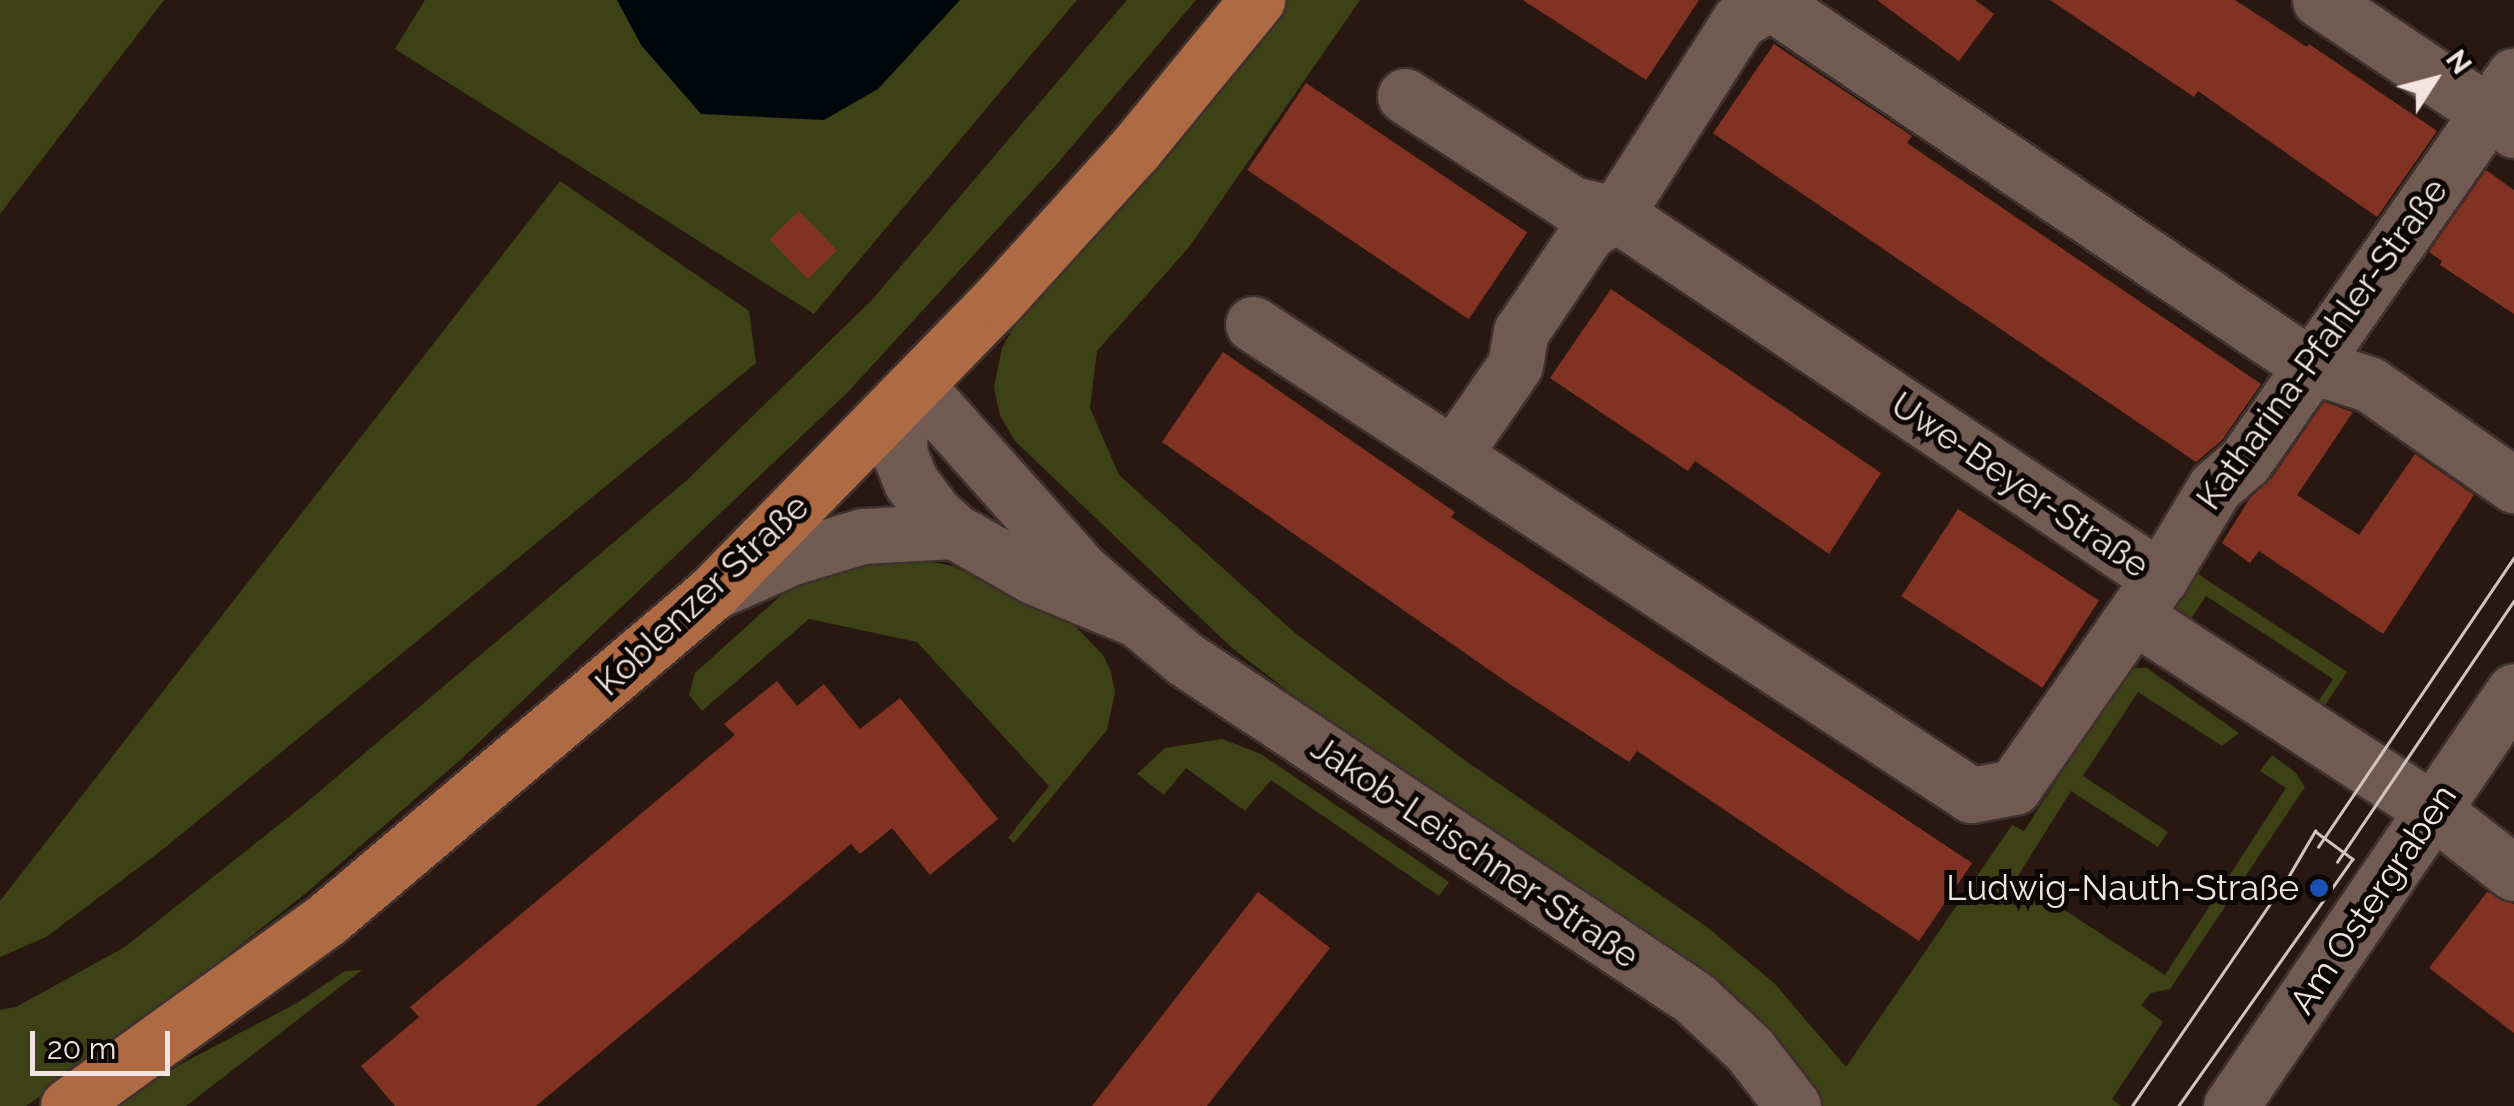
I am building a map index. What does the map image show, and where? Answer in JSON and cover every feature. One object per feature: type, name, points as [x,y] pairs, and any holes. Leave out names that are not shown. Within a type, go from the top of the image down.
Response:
[{"type":"main road","name":"Koblenzer Straße","points":[[68,1106],[327,919],[712,593],[916,386],[1135,149],[1257,0]]},
{"type":"street","points":[[2320,0],[2506,106]]},
{"type":"street","points":[[1452,455],[1515,365],[1522,332],[1588,232],[1616,214],[1740,21],[1772,1],[2309,365],[2369,384],[2514,485]]},
{"type":"street","name":"Uwe-Beyer-Straße","points":[[1252,324],[1971,796],[2014,787],[2147,597],[1616,214],[1572,204],[1404,96]]},
{"type":"street","name":"Katharina-Pfahler-Straße","points":[[2147,597],[2214,488],[2245,462],[2309,365],[2506,106]]},
{"type":"street","name":"Jakob-Leischner-Straße","points":[[1138,620],[1033,576],[954,531],[922,500],[899,453],[900,430],[916,386],[1082,571],[1185,659],[1694,998],[1749,1050],[1792,1106]]},
{"type":"street","points":[[712,593],[792,557],[863,536],[954,531]]},
{"type":"street","points":[[2147,597],[2514,874]]},
{"type":"street","name":"Am Ostergraben","points":[[2231,1106],[2514,691]]},
{"type":"green space","points":[[0,0],[164,0],[0,214]]},
{"type":"green space","points":[[425,0],[1077,0],[814,314],[395,49]]},
{"type":"green space","points":[[1127,0],[1196,0],[1056,165],[847,393],[459,761],[306,893],[108,1049],[26,1106],[0,1106],[0,1010],[16,1007],[125,947],[300,808],[686,481],[872,300]]},
{"type":"green space","points":[[1287,0],[1360,0],[1189,247],[1097,351],[1090,408],[1119,475],[1294,632],[1463,759],[1707,927],[1774,983],[1846,1067],[2012,825],[2024,831],[2124,676],[2135,668],[2147,668],[2239,733],[2222,746],[2138,692],[2083,776],[2168,832],[2158,847],[2071,791],[2016,879],[2165,975],[2286,788],[2260,771],[2272,755],[2295,772],[2305,787],[2170,989],[2151,993],[2141,1005],[2163,1022],[2112,1099],[2121,1106],[1822,1106],[1806,1081],[1716,985],[1666,946],[1422,794],[1232,648],[1015,441],[1000,416],[994,387],[1002,348],[1025,308],[1219,85]]},
{"type":"green space","points":[[560,181],[749,311],[756,363],[162,850],[46,937],[0,957],[0,901]]},
{"type":"green space","points":[[902,556],[952,566],[1074,625],[1103,655],[1111,672],[1115,693],[1107,730],[1014,843],[1008,838],[1049,786],[917,642],[809,619],[702,711],[689,695],[695,673],[786,591],[841,563]]},
{"type":"green space","points":[[2183,564],[2347,672],[2320,713],[2314,708],[2333,679],[2206,596],[2187,625],[2172,604]]},
{"type":"green space","points":[[1222,739],[1261,754],[1449,882],[1439,896],[1271,780],[1245,811],[1186,768],[1164,795],[1137,774],[1165,748]]},
{"type":"green space","points":[[362,970],[186,1106],[118,1106],[181,1064],[297,1003],[345,971]]},
{"type":"shaded area","points":[[617,0],[960,0],[878,89],[824,120],[701,114],[641,45]]},
{"type":"building","points":[[1523,0],[1699,0],[1646,80]]},
{"type":"building","points":[[1877,0],[1975,0],[1994,14],[1959,61]]},
{"type":"building","points":[[2050,0],[2235,0],[2307,47],[2309,44],[2437,131],[2377,217],[2198,91],[2194,97]]},
{"type":"building","points":[[1774,44],[1912,136],[1907,143],[2261,384],[2222,440],[2196,462],[1713,133]]},
{"type":"building","points":[[1306,83],[1527,232],[1469,319],[1247,170]]},
{"type":"building","points":[[2486,170],[2514,190],[2514,314],[2440,265],[2442,261],[2429,252]]},
{"type":"building","points":[[799,211],[837,251],[808,279],[770,239]]},
{"type":"building","points":[[1611,289],[1881,473],[1829,554],[1695,461],[1688,471],[1550,378]]},
{"type":"building","points":[[1223,352],[1455,512],[1451,517],[1972,863],[1919,941],[1637,751],[1629,762],[1511,685],[1162,442]]},
{"type":"building","points":[[2324,402],[2353,412],[2297,495],[2359,535],[2415,454],[2474,495],[2383,634],[2259,551],[2250,563],[2222,543],[2250,498],[2271,479]]},
{"type":"building","points":[[1958,509],[2099,600],[2042,688],[1901,596]]},
{"type":"building","points":[[777,681],[797,706],[824,684],[860,729],[900,698],[998,819],[930,875],[892,828],[860,854],[851,844],[536,1106],[395,1106],[361,1066],[419,1017],[410,1007],[735,735],[724,724]]},
{"type":"building","points":[[1258,892],[1330,948],[1207,1106],[1092,1106]]},
{"type":"building","points":[[2487,892],[2514,904],[2514,1033],[2429,968]]},
{"type":"tram line","points":[[2318,847],[2514,557]]},
{"type":"tram line","points":[[2337,862],[2514,601]]},
{"type":"tram line","points":[[2132,1106],[2287,879],[2315,831],[2353,859],[2179,1106]]},
{"type":"place","name":"Ludwig-Nauth-Straße","points":[[2319,888]]}]
